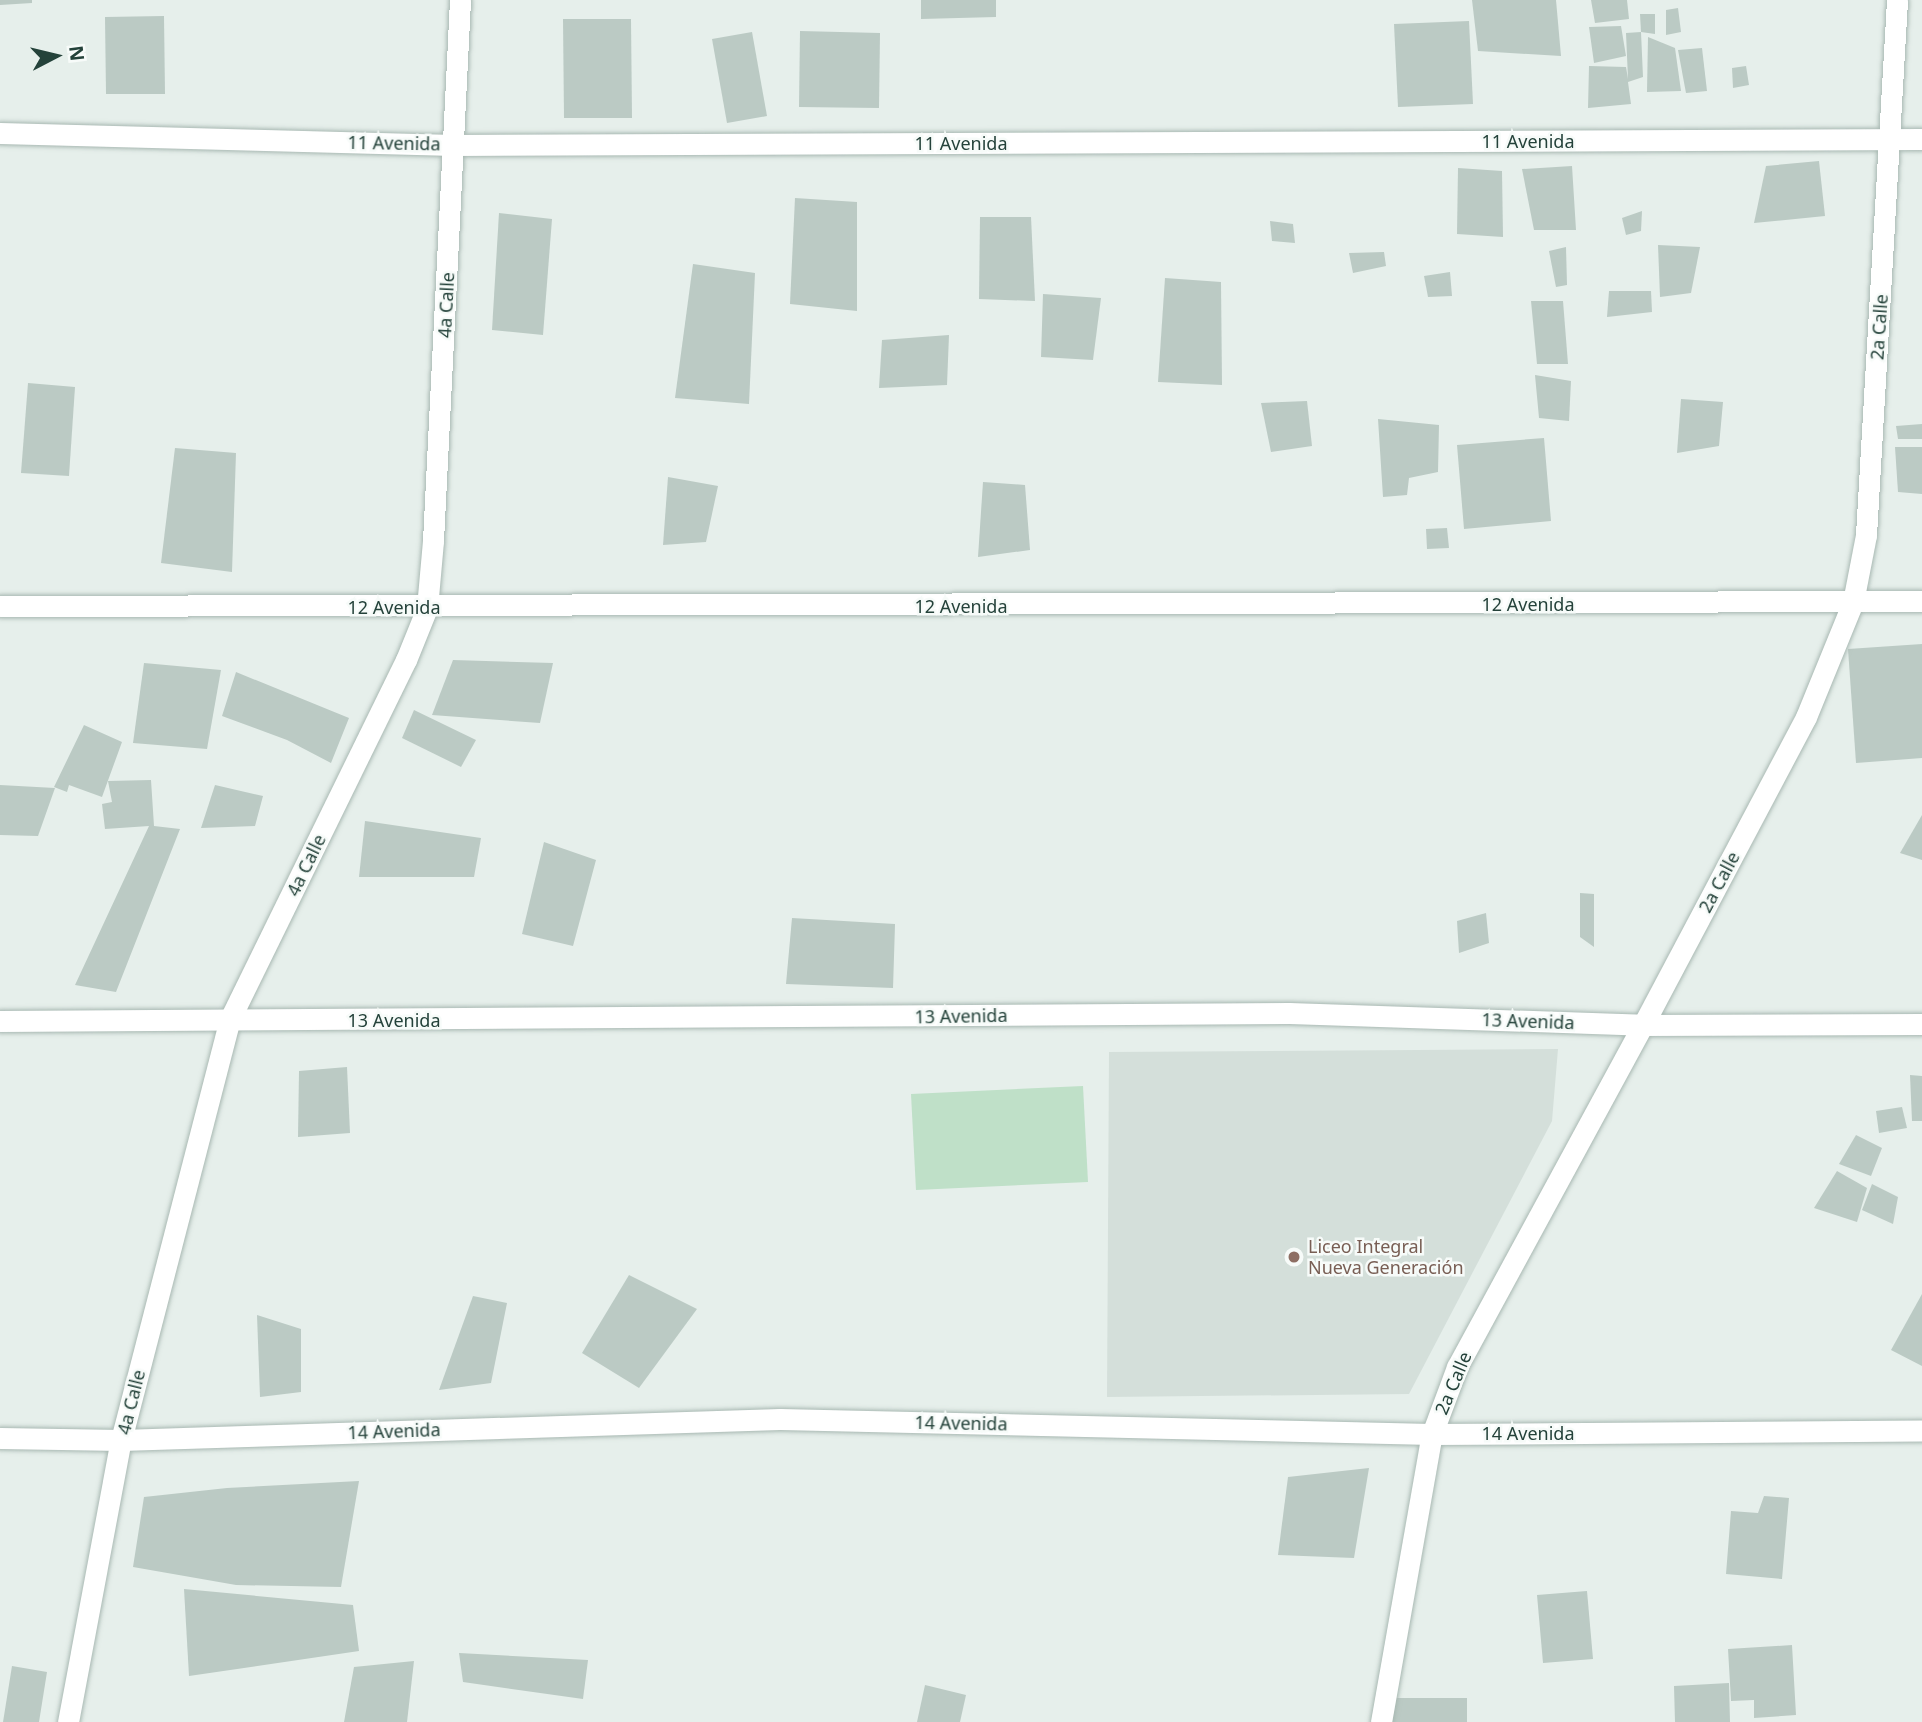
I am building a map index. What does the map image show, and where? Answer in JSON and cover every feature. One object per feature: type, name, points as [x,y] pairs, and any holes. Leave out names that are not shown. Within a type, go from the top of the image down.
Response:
[{"type":"street","name":"4a Calle","points":[[68,1722],[121,1440],[229,1021],[405,660],[427,608],[433,541],[460,0]]},
{"type":"street","name":"2a Calle","points":[[1381,1722],[1432,1434],[1457,1367],[1643,1025],[1806,716],[1853,602],[1866,535],[1897,0]]},
{"type":"street","name":"11 Avenida","points":[[0,134],[454,145],[1922,139]]},
{"type":"street","name":"12 Avenida","points":[[0,606],[427,608],[1922,601]]},
{"type":"street","name":"13 Avenida","points":[[0,1021],[1289,1013],[1643,1025],[1922,1024]]},
{"type":"street","name":"14 Avenida","points":[[0,1438],[121,1440],[780,1419],[1432,1434],[1922,1431]]},
{"type":"shaded area","name":"Liceo Integral Nueva Generación","points":[[1558,1049],[1552,1121],[1409,1394],[1107,1397],[1109,1052]]},
{"type":"green space","points":[[1083,1086],[1088,1182],[916,1190],[911,1094]]},
{"type":"building","points":[[0,0],[32,0],[32,3],[0,5]]},
{"type":"building","points":[[921,0],[996,0],[996,17],[921,19]]},
{"type":"building","points":[[1472,0],[1556,0],[1561,56],[1478,51]]},
{"type":"building","points":[[1591,0],[1627,0],[1629,19],[1595,23]]},
{"type":"building","points":[[1678,8],[1681,32],[1666,35],[1666,10]]},
{"type":"building","points":[[1640,14],[1655,14],[1655,34],[1641,32]]},
{"type":"building","points":[[164,16],[165,94],[106,94],[105,17]]},
{"type":"building","points":[[563,19],[631,19],[632,118],[564,118]]},
{"type":"building","points":[[1469,21],[1473,104],[1398,107],[1394,24]]},
{"type":"building","points":[[1621,26],[1626,56],[1594,63],[1589,27]]},
{"type":"building","points":[[800,31],[880,33],[879,108],[799,107]]},
{"type":"building","points":[[752,32],[767,116],[727,123],[712,39]]},
{"type":"building","points":[[1641,32],[1643,77],[1628,82],[1631,104],[1588,108],[1589,66],[1626,67],[1628,79],[1626,33]]},
{"type":"building","points":[[1648,37],[1675,48],[1681,91],[1647,92]]},
{"type":"building","points":[[1702,48],[1707,91],[1686,93],[1678,50]]},
{"type":"building","points":[[1746,66],[1749,85],[1733,88],[1732,68]]},
{"type":"building","points":[[1819,161],[1825,216],[1754,223],[1766,166]]},
{"type":"building","points":[[1572,166],[1576,230],[1534,230],[1522,169]]},
{"type":"building","points":[[1458,168],[1502,171],[1503,237],[1457,234]]},
{"type":"building","points":[[795,198],[857,202],[857,311],[790,304]]},
{"type":"building","points":[[1642,211],[1641,231],[1626,235],[1622,218]]},
{"type":"building","points":[[499,213],[552,219],[543,335],[492,330]]},
{"type":"building","points":[[980,217],[1031,217],[1035,301],[979,299]]},
{"type":"building","points":[[1270,221],[1293,224],[1295,243],[1272,241]]},
{"type":"building","points":[[1658,245],[1700,247],[1691,293],[1660,297]]},
{"type":"building","points":[[1566,247],[1567,285],[1556,287],[1549,251]]},
{"type":"building","points":[[1384,252],[1386,266],[1353,273],[1349,253]]},
{"type":"building","points":[[693,264],[755,273],[749,404],[675,398]]},
{"type":"building","points":[[1450,272],[1452,296],[1428,297],[1424,276]]},
{"type":"building","points":[[1165,278],[1221,282],[1222,385],[1158,382]]},
{"type":"building","points":[[1609,291],[1651,291],[1652,312],[1607,317]]},
{"type":"building","points":[[1043,294],[1101,298],[1093,360],[1041,357]]},
{"type":"building","points":[[1531,301],[1563,301],[1568,364],[1537,364]]},
{"type":"building","points":[[949,335],[947,385],[879,388],[882,340]]},
{"type":"building","points":[[1535,375],[1571,381],[1569,421],[1539,418]]},
{"type":"building","points":[[28,383],[75,387],[69,476],[21,473]]},
{"type":"building","points":[[1681,399],[1723,402],[1719,446],[1677,453]]},
{"type":"building","points":[[1307,401],[1312,446],[1271,452],[1261,403]]},
{"type":"building","points":[[1378,419],[1439,425],[1438,472],[1409,478],[1407,495],[1383,497]]},
{"type":"building","points":[[1922,424],[1922,439],[1898,439],[1896,426]]},
{"type":"building","points":[[1544,438],[1551,521],[1464,529],[1457,445]]},
{"type":"building","points":[[1895,447],[1922,447],[1922,494],[1898,492]]},
{"type":"building","points":[[175,448],[236,453],[232,572],[161,563]]},
{"type":"building","points":[[668,477],[718,486],[706,542],[663,545]]},
{"type":"building","points":[[983,482],[1025,485],[1030,550],[978,557]]},
{"type":"building","points":[[1447,528],[1449,548],[1427,549],[1426,529]]},
{"type":"building","points":[[1922,644],[1922,758],[1856,763],[1848,649]]},
{"type":"building","points":[[453,660],[553,663],[540,723],[432,715]]},
{"type":"building","points":[[144,663],[221,670],[207,749],[133,743]]},
{"type":"building","points":[[236,672],[349,718],[331,763],[287,740],[222,716]]},
{"type":"building","points":[[414,710],[476,740],[461,767],[402,738]]},
{"type":"building","points":[[84,725],[122,742],[102,797],[69,785],[67,792],[54,787]]},
{"type":"building","points":[[151,780],[154,826],[180,829],[116,992],[75,985],[149,826],[105,829],[102,804],[112,802],[108,781]]},
{"type":"building","points":[[0,785],[55,788],[38,836],[0,835]]},
{"type":"building","points":[[215,785],[263,796],[255,826],[201,828]]},
{"type":"building","points":[[1922,815],[1922,860],[1900,853]]},
{"type":"building","points":[[365,821],[481,838],[474,877],[359,877]]},
{"type":"building","points":[[544,842],[596,860],[573,946],[522,934]]},
{"type":"building","points":[[1580,893],[1594,894],[1594,947],[1580,937]]},
{"type":"building","points":[[1486,913],[1489,943],[1459,953],[1457,921]]},
{"type":"building","points":[[792,918],[895,924],[893,988],[786,984]]},
{"type":"building","points":[[347,1067],[350,1133],[298,1137],[299,1071]]},
{"type":"building","points":[[1910,1075],[1922,1076],[1922,1121],[1912,1121]]},
{"type":"building","points":[[1902,1107],[1907,1128],[1879,1133],[1876,1111]]},
{"type":"building","points":[[1856,1135],[1882,1148],[1871,1176],[1839,1164]]},
{"type":"building","points":[[1837,1171],[1867,1188],[1857,1222],[1814,1208]]},
{"type":"building","points":[[1872,1184],[1898,1197],[1893,1224],[1862,1210]]},
{"type":"building","points":[[629,1275],[697,1309],[639,1388],[582,1353]]},
{"type":"building","points":[[1922,1294],[1922,1366],[1891,1350]]},
{"type":"building","points":[[473,1296],[507,1303],[491,1383],[439,1390]]},
{"type":"building","points":[[257,1315],[301,1329],[301,1392],[260,1397]]},
{"type":"building","points":[[1369,1468],[1354,1558],[1278,1555],[1288,1477]]},
{"type":"building","points":[[359,1481],[341,1587],[236,1585],[133,1567],[144,1497],[227,1488]]},
{"type":"building","points":[[1764,1496],[1789,1498],[1782,1579],[1726,1574],[1731,1511],[1758,1513]]},
{"type":"building","points":[[184,1589],[353,1605],[359,1651],[189,1676]]},
{"type":"building","points":[[1587,1591],[1593,1659],[1543,1663],[1537,1595]]},
{"type":"building","points":[[1792,1645],[1796,1715],[1754,1718],[1754,1700],[1731,1701],[1728,1649]]},
{"type":"building","points":[[459,1653],[588,1660],[583,1699],[463,1682]]},
{"type":"building","points":[[414,1661],[407,1722],[344,1722],[354,1667]]},
{"type":"building","points":[[12,1666],[47,1672],[39,1722],[3,1722]]},
{"type":"building","points":[[1729,1683],[1730,1722],[1675,1722],[1674,1686]]},
{"type":"building","points":[[925,1685],[966,1695],[960,1722],[917,1722]]},
{"type":"building","points":[[1392,1698],[1467,1698],[1467,1722],[1392,1722]]},
{"type":"place","name":"Liceo Integral Nueva Generación","points":[[1294,1257]]}]
